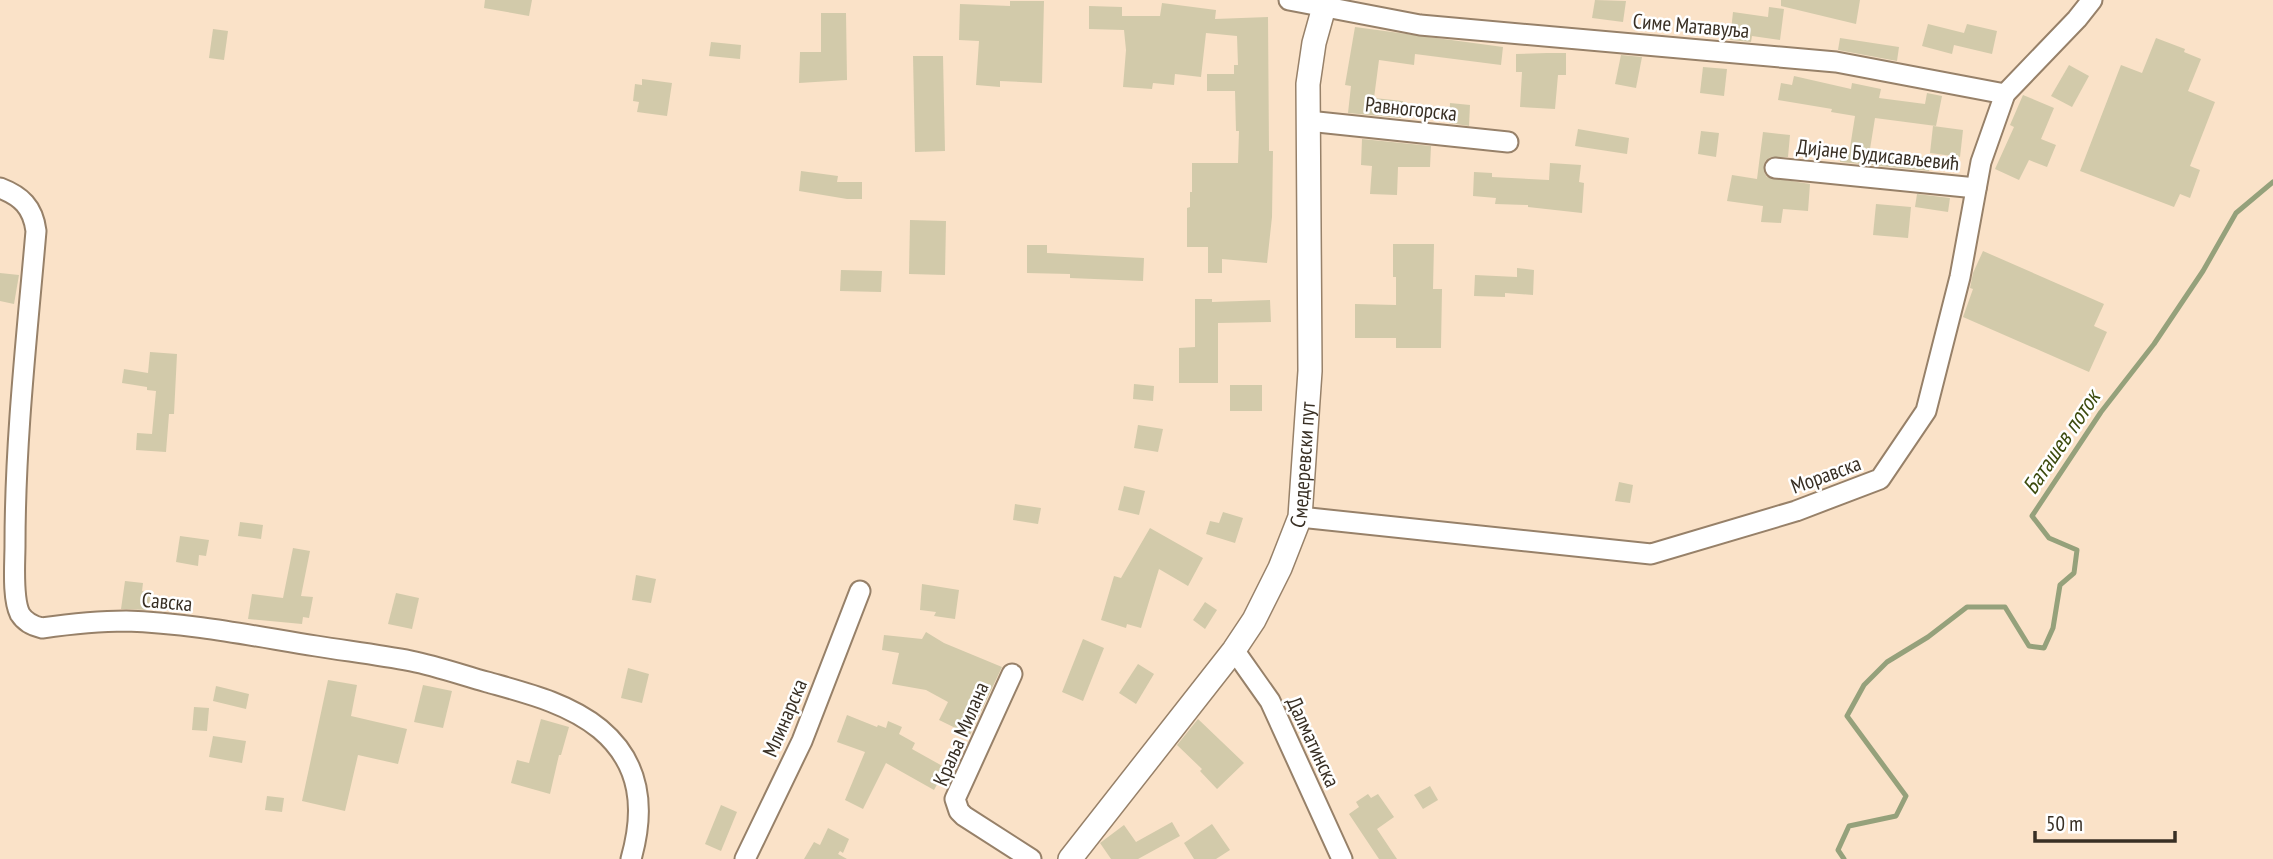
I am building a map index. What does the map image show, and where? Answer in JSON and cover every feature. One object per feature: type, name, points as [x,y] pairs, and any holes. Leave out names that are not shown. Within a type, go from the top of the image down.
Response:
[{"type":"street","name":"Симе Матавуља","points":[[1289,0],[1325,3],[1420,25],[1836,62],[2005,94]]},
{"type":"street","name":"Моравска","points":[[1300,517],[1651,554],[1796,511],[1880,479],[1926,411],[1960,277],[1981,162],[2005,94],[2092,0]]},
{"type":"street","name":"Смедеревски пут","points":[[1070,859],[1234,650],[1265,599],[1300,517],[1310,371],[1308,84],[1314,43],[1325,3]]},
{"type":"street","name":"Равногорска","points":[[1308,121],[1508,142]]},
{"type":"street","name":"Дијане Будисављевић","points":[[1775,168],[1976,188]]},
{"type":"street","name":"Савска","points":[[0,188],[15,193],[28,206],[36,231],[15,484],[15,571],[18,607],[23,618],[35,627],[42,628],[89,622],[127,621],[266,636],[413,661],[555,703],[585,718],[601,730],[628,762],[636,781],[640,808],[631,859]]},
{"type":"street","name":"Млинарска","points":[[745,859],[802,741],[860,591]]},
{"type":"street","name":"Далматинска","points":[[1234,650],[1270,701],[1342,859]]},
{"type":"street","name":"Краља Милана","points":[[1012,674],[955,799],[964,816],[1031,859]]},
{"type":"building","points":[[485,0],[532,0],[529,16],[484,8]]},
{"type":"building","points":[[1595,0],[1626,1],[1623,22],[1592,18]]},
{"type":"building","points":[[1781,0],[1860,0],[1856,24],[1781,6]]},
{"type":"building","points":[[1010,1],[1044,1],[1042,83],[1000,81],[1000,87],[976,85],[979,41],[959,40],[960,4],[1010,6]]},
{"type":"building","points":[[1162,3],[1216,10],[1215,19],[1268,17],[1269,151],[1273,151],[1272,217],[1267,263],[1222,259],[1222,273],[1208,273],[1208,247],[1187,247],[1187,208],[1190,207],[1192,192],[1192,163],[1238,163],[1239,131],[1236,131],[1235,91],[1207,91],[1207,74],[1234,74],[1234,65],[1238,65],[1237,36],[1206,33],[1201,77],[1175,74],[1174,85],[1153,83],[1152,89],[1123,87],[1126,50],[1124,30],[1089,29],[1089,6],[1122,7],[1122,16],[1160,16]]},
{"type":"building","points":[[1769,7],[1784,9],[1780,40],[1752,36],[1751,42],[1730,40],[1733,12],[1768,17]]},
{"type":"building","points":[[821,13],[846,13],[847,80],[799,83],[800,52],[821,52]]},
{"type":"building","points":[[1928,24],[1964,33],[1967,24],[1997,31],[1992,54],[1954,45],[1952,54],[1922,46]]},
{"type":"building","points":[[1355,27],[1503,47],[1501,65],[1415,54],[1414,65],[1379,60],[1374,98],[1403,101],[1401,118],[1348,113],[1351,86],[1345,85]]},
{"type":"building","points":[[213,29],[228,31],[224,60],[209,58]]},
{"type":"building","points":[[1840,38],[1899,47],[1897,61],[1838,50]]},
{"type":"building","points":[[2156,38],[2185,49],[2184,52],[2201,59],[2188,91],[2215,102],[2190,166],[2200,170],[2190,198],[2180,194],[2174,207],[2080,171],[2121,65],[2142,73]]},
{"type":"building","points":[[711,42],[741,45],[740,59],[709,56]]},
{"type":"building","points":[[1566,53],[1566,75],[1558,75],[1555,109],[1520,107],[1522,72],[1516,72],[1516,54]]},
{"type":"building","points":[[1621,55],[1642,57],[1636,88],[1615,84]]},
{"type":"building","points":[[913,56],[943,56],[945,151],[915,152]]},
{"type":"building","points":[[2069,65],[2089,76],[2072,107],[2051,96]]},
{"type":"building","points":[[1703,67],[1727,69],[1724,96],[1700,93]]},
{"type":"building","points":[[1794,76],[1851,89],[1852,83],[1881,89],[1879,98],[1925,104],[1927,93],[1942,96],[1936,126],[1875,118],[1870,149],[1931,158],[1929,171],[1840,162],[1841,153],[1849,154],[1855,116],[1831,112],[1832,109],[1778,100],[1781,83],[1792,85]]},
{"type":"building","points":[[642,79],[672,83],[667,116],[637,112],[639,102],[633,101],[635,84],[642,85]]},
{"type":"building","points":[[2023,95],[2054,108],[2041,139],[2056,145],[2047,167],[2029,160],[2019,180],[1995,169],[2014,127],[2010,125]]},
{"type":"building","points":[[1450,103],[1470,105],[1469,126],[1449,123]]},
{"type":"building","points":[[1933,126],[1963,130],[1960,157],[1930,153]]},
{"type":"building","points":[[1578,129],[1629,138],[1627,154],[1575,146]]},
{"type":"building","points":[[1701,131],[1719,133],[1716,157],[1698,154]]},
{"type":"building","points":[[1763,132],[1790,135],[1788,157],[1771,157],[1765,161],[1764,172],[1767,177],[1810,184],[1808,211],[1783,209],[1781,223],[1761,222],[1763,206],[1727,201],[1732,175],[1757,179]]},
{"type":"building","points":[[1362,139],[1431,146],[1430,167],[1398,167],[1397,195],[1370,194],[1372,166],[1361,165]]},
{"type":"building","points":[[1550,163],[1581,165],[1579,182],[1584,183],[1582,213],[1528,205],[1495,204],[1496,198],[1473,196],[1474,172],[1492,173],[1492,177],[1549,180]]},
{"type":"building","points":[[801,171],[838,176],[837,182],[862,182],[862,199],[799,191]]},
{"type":"building","points":[[1917,194],[1950,198],[1948,212],[1915,207]]},
{"type":"building","points":[[1876,204],[1911,207],[1908,238],[1873,235]]},
{"type":"building","points":[[910,220],[946,221],[945,275],[909,274]]},
{"type":"building","points":[[1393,244],[1434,244],[1433,289],[1442,289],[1441,348],[1396,348],[1396,338],[1355,338],[1355,304],[1396,305]]},
{"type":"building","points":[[1027,245],[1047,245],[1047,253],[1144,258],[1143,281],[1027,273]]},
{"type":"building","points":[[1983,251],[2104,304],[2094,326],[2107,332],[2089,372],[1963,317],[1973,289],[1970,288],[1973,273]]},
{"type":"building","points":[[1517,268],[1534,270],[1533,295],[1505,293],[1505,297],[1474,296],[1475,275],[1517,277]]},
{"type":"building","points":[[841,270],[882,271],[881,292],[840,291]]},
{"type":"building","points":[[0,273],[19,275],[14,304],[0,301]]},
{"type":"building","points":[[1195,299],[1212,299],[1212,302],[1270,300],[1271,322],[1218,323],[1218,383],[1179,383],[1179,348],[1195,347]]},
{"type":"building","points":[[150,352],[177,354],[174,414],[169,414],[166,452],[136,450],[137,433],[152,434],[156,391],[122,383],[124,369],[148,373]]},
{"type":"building","points":[[1134,384],[1154,386],[1153,401],[1133,399]]},
{"type":"building","points":[[1230,385],[1262,385],[1262,411],[1230,411]]},
{"type":"building","points":[[1138,425],[1163,429],[1158,452],[1134,448]]},
{"type":"building","points":[[1619,482],[1633,485],[1630,503],[1615,501]]},
{"type":"building","points":[[1124,486],[1145,491],[1139,515],[1118,510]]},
{"type":"building","points":[[1015,504],[1041,508],[1038,524],[1013,520]]},
{"type":"building","points":[[1223,512],[1243,518],[1235,543],[1206,534],[1210,521],[1219,523]]},
{"type":"building","points":[[240,522],[263,525],[261,539],[238,536]]},
{"type":"building","points":[[1150,528],[1203,558],[1188,586],[1159,569],[1141,628],[1127,624],[1126,628],[1101,620],[1114,576],[1121,578]]},
{"type":"building","points":[[180,536],[209,540],[206,556],[199,555],[198,566],[176,562]]},
{"type":"building","points":[[293,548],[310,551],[301,596],[313,597],[309,618],[303,617],[302,624],[248,619],[252,594],[283,598]]},
{"type":"building","points":[[636,575],[656,579],[651,603],[632,600]]},
{"type":"building","points":[[125,581],[143,583],[142,591],[151,593],[148,610],[121,609]]},
{"type":"building","points":[[922,584],[959,590],[955,619],[934,616],[936,612],[920,610]]},
{"type":"building","points":[[396,593],[419,598],[412,629],[388,624]]},
{"type":"building","points":[[1205,602],[1217,610],[1205,629],[1193,620]]},
{"type":"building","points":[[926,632],[944,643],[1002,667],[970,735],[939,720],[948,702],[926,690],[892,684],[899,653],[882,650],[884,635],[922,639]]},
{"type":"building","points":[[1083,639],[1104,648],[1083,701],[1062,692]]},
{"type":"building","points":[[1138,664],[1154,674],[1136,704],[1119,693]]},
{"type":"building","points":[[628,668],[649,674],[642,703],[621,698]]},
{"type":"building","points":[[328,680],[357,685],[351,716],[407,729],[398,764],[358,755],[345,811],[302,801]]},
{"type":"building","points":[[423,685],[452,691],[443,728],[414,722]]},
{"type":"building","points":[[216,686],[249,694],[246,709],[213,701]]},
{"type":"building","points":[[194,707],[209,708],[207,731],[192,730]]},
{"type":"building","points":[[847,715],[877,727],[886,728],[888,721],[902,727],[899,734],[915,743],[912,749],[946,768],[934,790],[886,763],[863,809],[845,800],[865,752],[837,742]]},
{"type":"building","points":[[541,719],[569,727],[550,794],[511,783],[517,760],[529,763]]},
{"type":"building","points":[[1198,719],[1244,763],[1217,789],[1200,771],[1202,769],[1177,745]]},
{"type":"building","points":[[213,736],[246,741],[242,763],[209,757]]},
{"type":"building","points":[[1430,786],[1438,800],[1423,809],[1414,795]]},
{"type":"building","points":[[1368,794],[1371,798],[1378,794],[1394,817],[1377,829],[1397,859],[1379,859],[1349,814],[1359,807],[1356,802]]},
{"type":"building","points":[[267,796],[284,798],[282,812],[265,810]]},
{"type":"building","points":[[721,805],[737,812],[721,851],[705,844]]},
{"type":"building","points":[[1172,822],[1180,836],[1138,859],[1111,859],[1100,843],[1124,825],[1136,842]]},
{"type":"building","points":[[1212,824],[1230,850],[1216,859],[1194,859],[1184,843]]},
{"type":"building","points":[[828,828],[849,839],[843,853],[840,851],[838,854],[847,859],[804,859],[814,842],[820,845]]},
{"type":"waterway","name":"Баташев поток","points":[[1844,859],[1838,850],[1849,826],[1896,816],[1906,796],[1847,716],[1864,685],[1887,662],[1928,637],[1967,607],[2005,607],[2029,646],[2044,648],[2053,628],[2060,585],[2074,573],[2077,550],[2049,538],[2032,516],[2101,412],[2154,344],[2203,271],[2236,213],[2273,182]]}]
